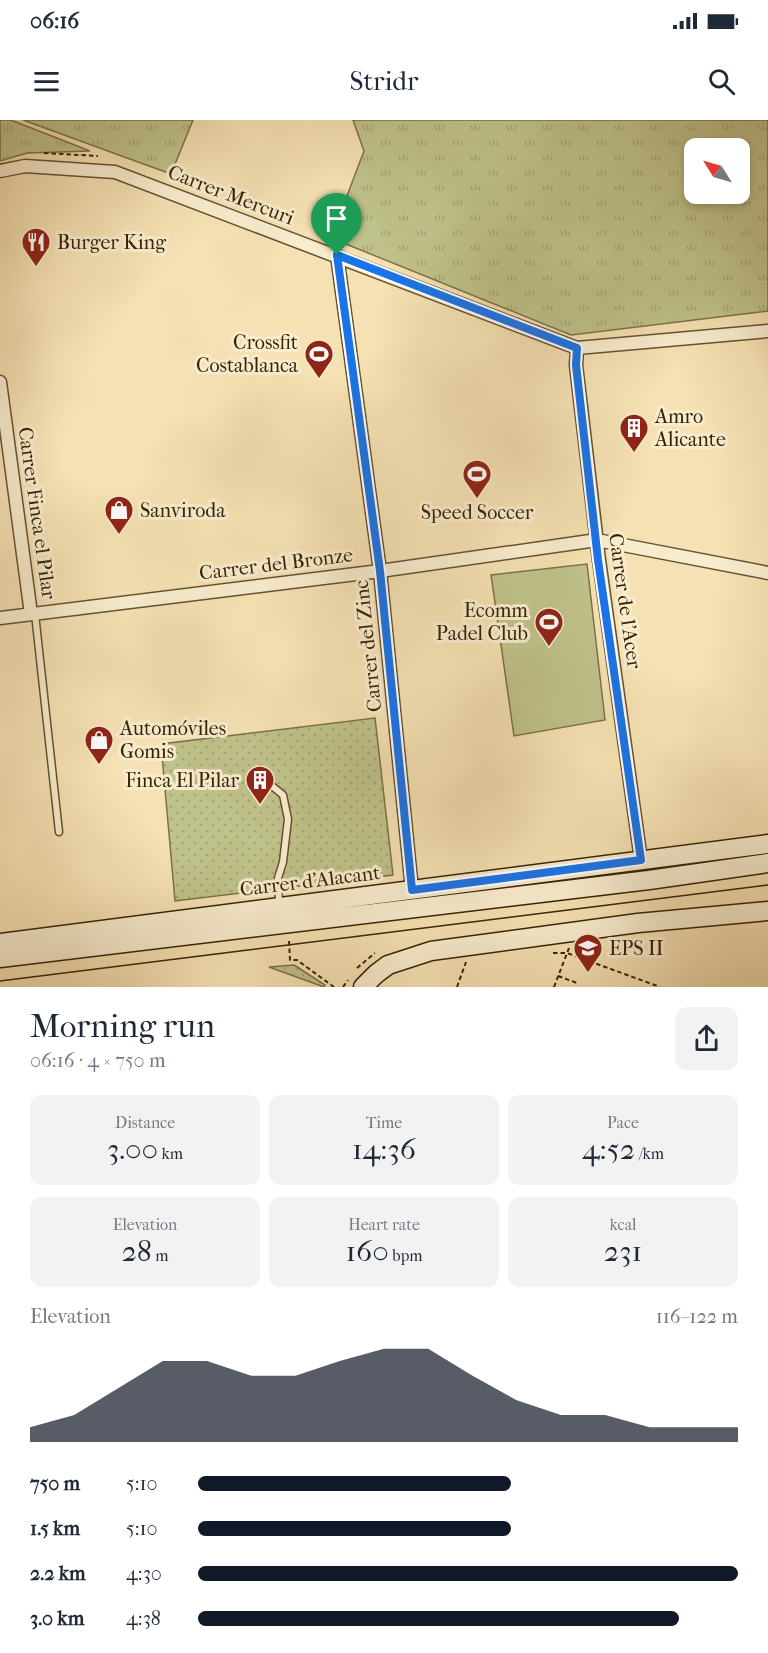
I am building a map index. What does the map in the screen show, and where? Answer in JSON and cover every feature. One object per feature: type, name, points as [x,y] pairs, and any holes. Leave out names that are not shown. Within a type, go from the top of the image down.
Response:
[{"type":"main road","name":"Carrer d'Alacant","points":[[0,943],[768,843]]},
{"type":"main road","name":"Carrer d'Alacant","points":[[0,958],[768,863]]},
{"type":"main road","points":[[363,987],[388,965],[430,951],[638,923],[768,911]]},
{"type":"street","name":"Carrer Mercuri","points":[[0,171],[25,166],[115,172],[577,348]]},
{"type":"street","name":"Carrer del Zinc","points":[[337,255],[380,571],[412,890]]},
{"type":"street","points":[[577,348],[768,331]]},
{"type":"street","name":"Carrer de l'Acer","points":[[577,348],[576,365],[597,540],[641,860]]},
{"type":"street","name":"Carrer Finca el Pilar","points":[[0,382],[33,614]]},
{"type":"street","name":"Carrer del Bronze","points":[[0,618],[380,571],[597,540],[768,573]]},
{"type":"lane","points":[[33,614],[59,832]]},
{"type":"lane","points":[[251,780],[272,786],[283,795],[288,819],[284,862],[278,878],[279,907]]},
{"type":"path","points":[[44,153],[106,158]]},
{"type":"path","points":[[289,938],[290,960],[297,960],[334,987]]},
{"type":"path","points":[[553,953],[567,953],[660,987]]},
{"type":"path","points":[[554,987],[567,953]]},
{"type":"path","points":[[558,976],[577,983]]},
{"type":"green space","points":[[0,120],[11,120],[90,151],[27,153],[0,161]]},
{"type":"green space","points":[[23,120],[193,120],[171,174]]},
{"type":"green space","points":[[353,120],[768,120],[768,311],[571,335],[331,238],[364,151]]},
{"type":"green space","name":"Ecomm Padel Club","points":[[587,564],[605,720],[514,736],[491,575]]},
{"type":"green space","points":[[375,718],[393,875],[175,901],[161,744]]},
{"type":"green space","points":[[294,965],[325,985],[324,987],[269,967]]},
{"type":"tram line","points":[[0,981],[768,885]]},
{"type":"place","name":"Burger King","points":[[36,268]]},
{"type":"place","name":"Crossfit Costablanca","points":[[319,380]]},
{"type":"place","name":"Amro Alicante","points":[[634,454]]},
{"type":"place","name":"Speed Soccer","points":[[477,500]]},
{"type":"place","name":"Sanviroda","points":[[119,536]]},
{"type":"place","name":"Ecomm Padel Club","points":[[549,648]]},
{"type":"place","name":"Automóviles Gomis","points":[[99,766]]},
{"type":"place","name":"Finca El Pilar","points":[[260,806]]},
{"type":"place","name":"EPS II","points":[[588,974]]},
{"type":"route","points":[[337,255],[577,348],[576,365],[598,560],[641,860],[412,890],[380,571],[337,255]]}]
